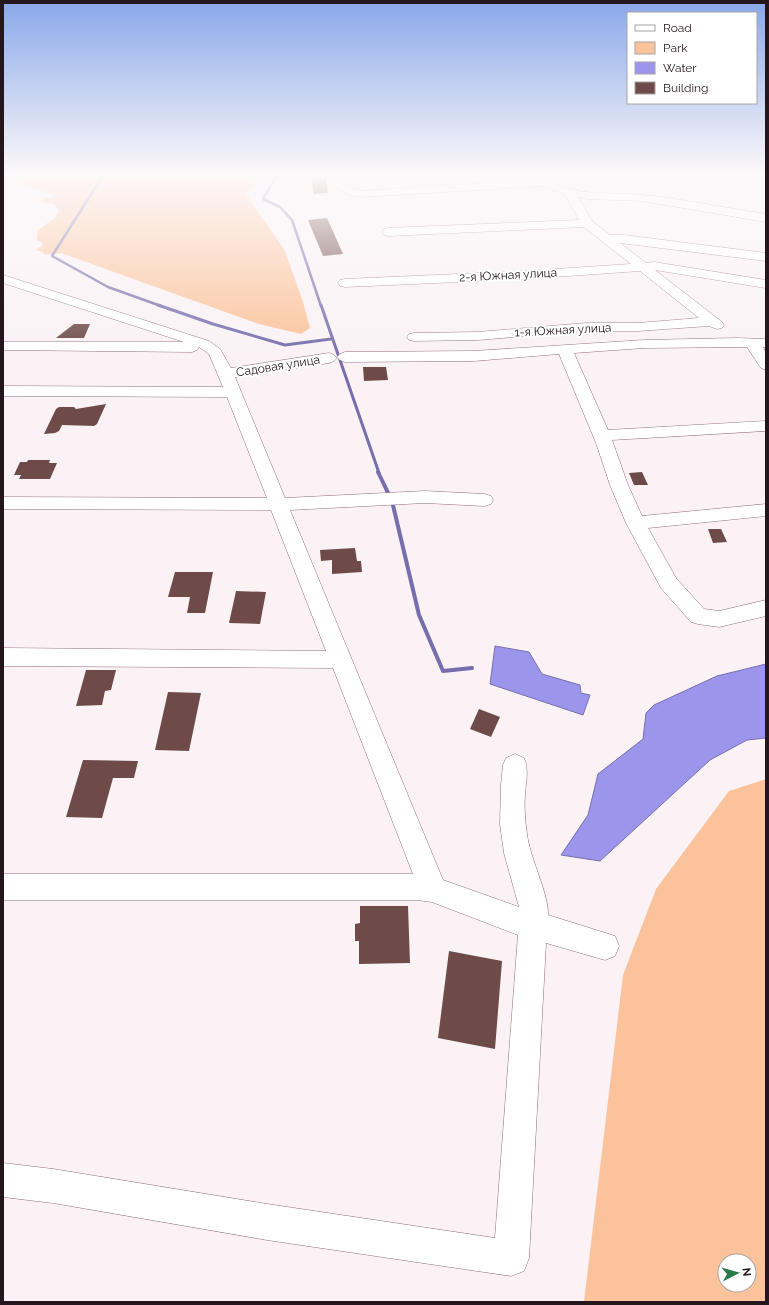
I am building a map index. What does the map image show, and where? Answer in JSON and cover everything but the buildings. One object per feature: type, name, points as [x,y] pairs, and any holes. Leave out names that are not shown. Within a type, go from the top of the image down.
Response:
[{"type":"street","points":[[602,235],[644,266],[712,321],[752,343],[766,365]]},
{"type":"street","points":[[607,239],[624,239],[766,258]]},
{"type":"street","name":"2-я Южная улица","points":[[345,283],[526,275],[654,266],[766,284]]},
{"type":"street","points":[[3,279],[208,345],[216,352],[234,392],[433,889]]},
{"type":"street","name":"1-я Южная улица","points":[[414,337],[478,336],[587,327],[638,327],[712,321]]},
{"type":"street","points":[[346,357],[474,356],[644,344],[752,343]]},
{"type":"street","points":[[3,346],[196,347],[208,345]]},
{"type":"street","points":[[565,350],[602,435],[619,485],[636,523],[668,582],[698,616],[719,619],[766,608]]},
{"type":"street","name":"Садовая улица","points":[[226,374],[329,358]]},
{"type":"street","points":[[3,391],[234,392]]},
{"type":"street","points":[[602,435],[766,426]]},
{"type":"street","points":[[3,503],[279,504],[425,497],[484,500]]},
{"type":"street","points":[[636,523],[766,510]]},
{"type":"street","points":[[3,657],[342,660]]},
{"type":"street","points":[[3,1180],[61,1187],[267,1222],[512,1258],[534,925],[533,902],[515,846],[512,793],[515,765]]},
{"type":"street","points":[[3,887],[433,889],[502,915],[605,946]]},
{"type":"green space","points":[[38,235],[274,235],[285,251],[303,302],[310,328],[301,334],[259,324],[61,253],[45,255],[43,252],[35,250],[42,246],[43,243],[37,240]]},
{"type":"green space","points":[[766,779],[766,1302],[584,1302],[623,975],[656,889],[729,791]]},
{"type":"water","points":[[495,646],[529,652],[542,674],[580,685],[581,693],[590,695],[583,715],[490,684]]},
{"type":"water","points":[[766,664],[766,738],[747,740],[710,760],[600,861],[561,855],[588,815],[598,774],[643,739],[646,713],[654,705],[717,676]]},
{"type":"waterway","points":[[65,235],[52,256],[108,287],[161,306]]},
{"type":"waterway","points":[[297,235],[321,306]]},
{"type":"waterway","points":[[158,305],[213,324],[285,345],[331,339]]},
{"type":"waterway","points":[[321,305],[379,473]]},
{"type":"waterway","points":[[378,472],[392,501],[419,615],[443,671],[472,668]]}]
